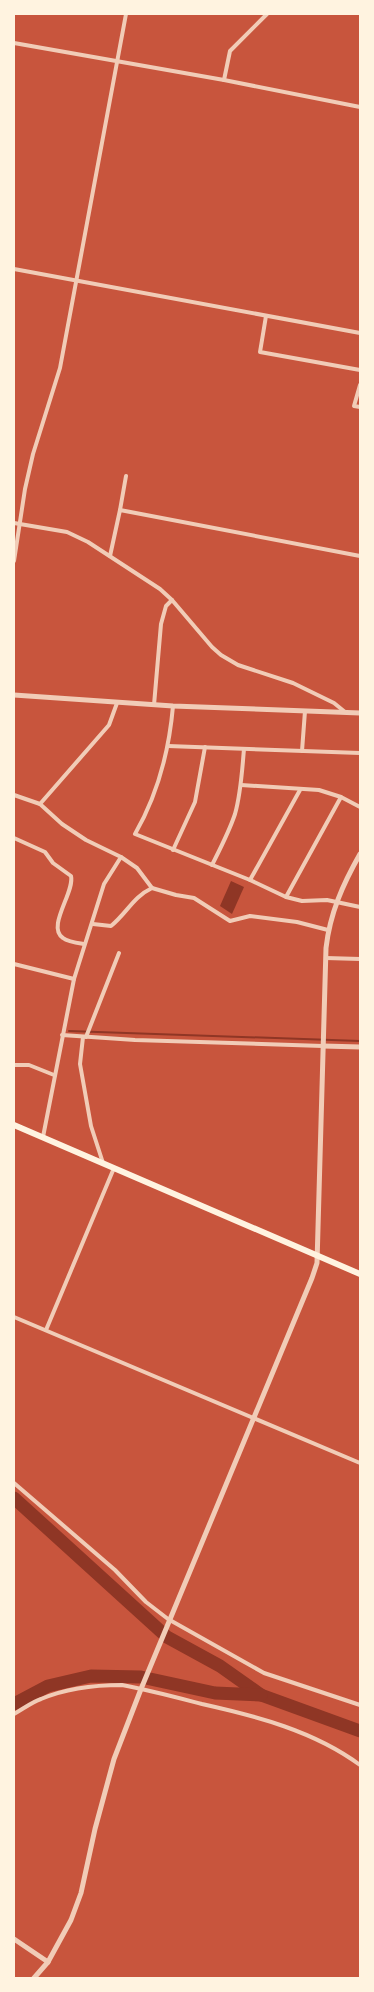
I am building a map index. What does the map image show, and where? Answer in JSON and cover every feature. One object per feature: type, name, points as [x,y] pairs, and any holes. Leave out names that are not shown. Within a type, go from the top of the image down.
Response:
[{"type":"highway","points":[[14,1125],[360,1274]]},
{"type":"street","points":[[14,562],[25,489],[33,454],[60,368],[126,14]]},
{"type":"street","points":[[224,80],[230,51],[267,14]]},
{"type":"street","points":[[14,42],[224,80],[360,108]]},
{"type":"street","points":[[14,270],[360,333]]},
{"type":"street","points":[[266,316],[260,352],[360,370]]},
{"type":"street","points":[[360,385],[354,406],[360,407]]},
{"type":"street","points":[[110,556],[126,476]]},
{"type":"street","points":[[120,510],[360,556]]},
{"type":"street","points":[[14,523],[78,536],[155,585],[172,600],[212,647],[221,655],[238,665],[293,683],[334,703],[345,712]]},
{"type":"street","points":[[154,705],[162,624],[166,606],[172,600]]},
{"type":"street","points":[[14,695],[173,706],[360,713]]},
{"type":"street","points":[[40,804],[109,725],[117,703]]},
{"type":"street","points":[[173,706],[168,746],[151,804],[135,834],[250,880],[286,897],[302,900],[336,902],[360,907]]},
{"type":"street","points":[[302,751],[305,711]]},
{"type":"street","points":[[168,746],[360,753]]},
{"type":"street","points":[[173,850],[195,802],[205,747]]},
{"type":"street","points":[[212,865],[228,834],[235,813],[241,785],[244,749]]},
{"type":"street","points":[[241,785],[300,790],[319,790],[341,797],[360,807]]},
{"type":"street","points":[[250,880],[300,790]]},
{"type":"street","points":[[14,795],[40,804],[62,824],[86,840],[121,857],[137,868],[152,888],[176,895],[194,898],[230,922],[250,916],[297,922],[328,930]]},
{"type":"street","points":[[286,897],[341,797]]},
{"type":"street","points":[[14,838],[45,852],[53,863],[72,879],[66,900],[58,917],[58,932],[61,938],[67,941],[84,944]]},
{"type":"street","points":[[34,1978],[48,1962],[70,1920],[81,1893],[95,1829],[114,1759],[168,1619],[254,1418],[317,1263],[316,1255],[328,930],[336,902],[360,854]]},
{"type":"street","points":[[43,1137],[74,979],[104,884],[121,857]]},
{"type":"street","points":[[92,924],[106,927],[112,926],[119,920],[133,902],[152,888]]},
{"type":"street","points":[[103,1163],[91,1126],[80,1064],[85,1037],[120,954]]},
{"type":"street","points":[[326,958],[360,959]]},
{"type":"street","points":[[14,964],[74,979]]},
{"type":"street","points":[[62,1036],[360,1047]]},
{"type":"street","points":[[14,1065],[29,1065],[54,1075]]},
{"type":"street","points":[[46,1330],[114,1168]]},
{"type":"street","points":[[14,1317],[360,1463]]},
{"type":"street","points":[[14,1483],[115,1570],[146,1602],[168,1619],[264,1673],[360,1706]]},
{"type":"street","points":[[14,1714],[40,1699],[69,1690],[104,1685],[122,1685],[233,1710],[290,1729],[323,1742],[360,1765]]},
{"type":"street","points":[[14,1939],[48,1962]]},
{"type":"shaded area","points":[[231,881],[244,887],[232,914],[220,906]]},
{"type":"waterway","points":[[69,1031],[360,1041]]},
{"type":"waterway","points":[[14,1498],[167,1637],[220,1666],[261,1695],[360,1731]]},
{"type":"waterway","points":[[14,1704],[48,1686],[91,1676],[141,1677],[215,1693],[261,1695]]}]
